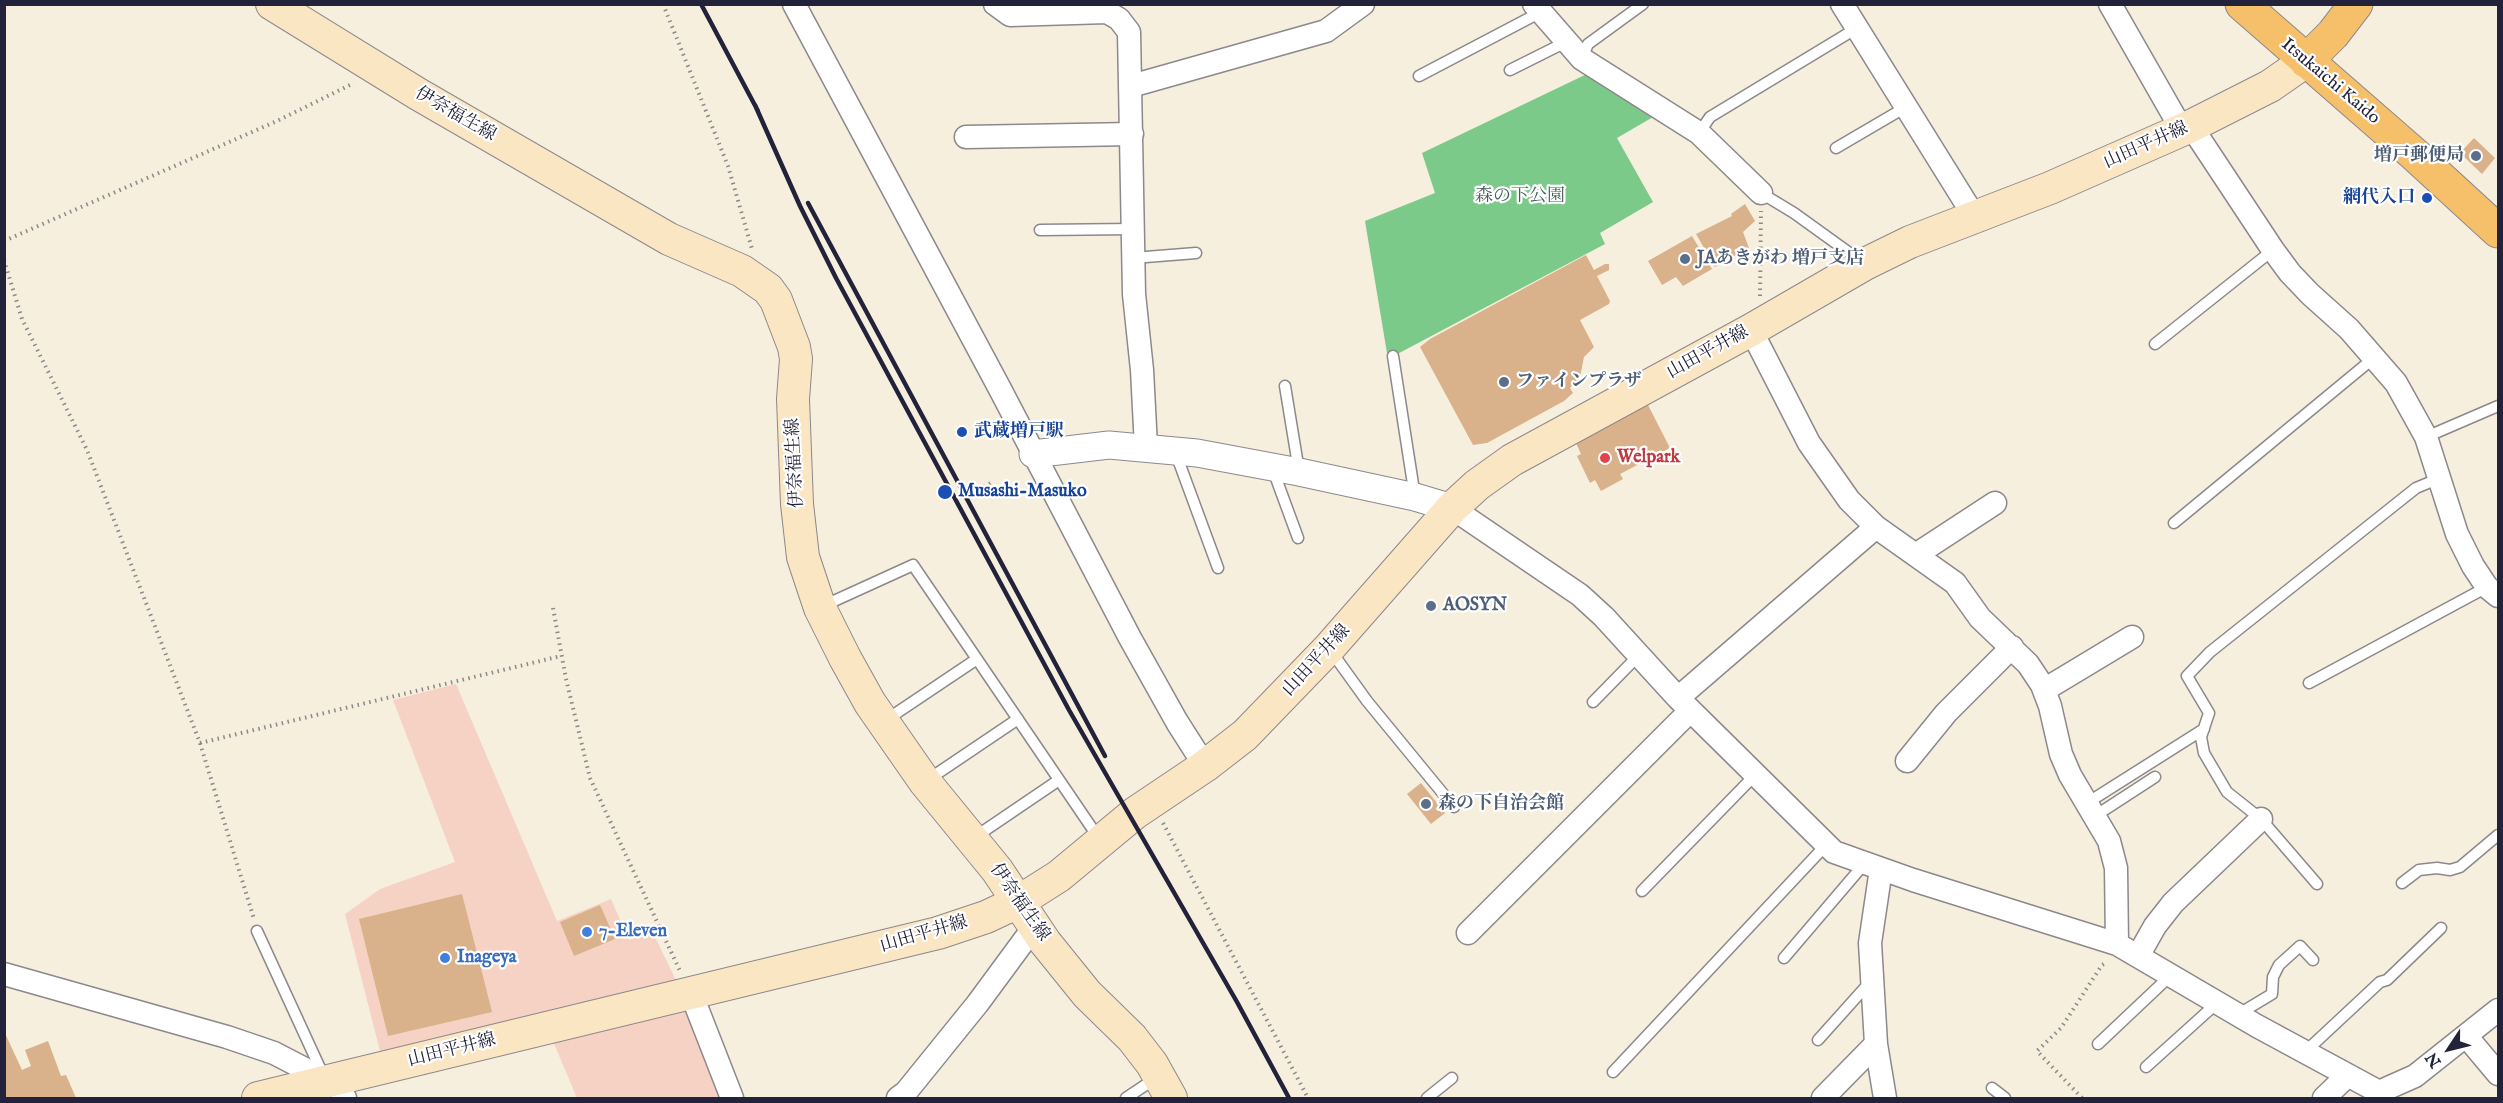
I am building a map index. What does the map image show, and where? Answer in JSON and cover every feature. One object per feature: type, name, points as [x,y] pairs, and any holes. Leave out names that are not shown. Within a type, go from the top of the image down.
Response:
[{"type":"main road","name":"伊奈福生線","points":[[272,4],[379,70],[669,239],[742,271],[768,289],[776,300],[794,347],[796,359],[793,399],[797,504],[803,557],[820,608],[845,658],[883,722],[925,782],[998,870],[1026,914],[1088,994],[1132,1038],[1165,1087]]},
{"type":"main road","name":"Itsukaichi Kaido","points":[[2242,4],[2414,153],[2499,231]]},
{"type":"main road","points":[[2306,61],[2333,34],[2356,4]]},
{"type":"main road","name":"山田平井線","points":[[258,1098],[330,1086],[691,993],[938,933],[986,917],[1026,914],[1059,876],[1100,840],[1205,766],[1264,718],[1452,508],[1477,485],[1512,460],[1756,327],[1865,264],[1974,216],[2050,188],[2187,128],[2262,90],[2306,61]]},
{"type":"street","points":[[794,4],[1130,638],[1177,722],[1205,766]]},
{"type":"street","points":[[995,4],[998,9],[1010,15],[1107,12],[1119,19],[1129,32],[1134,294],[1142,370],[1146,447]]},
{"type":"street","points":[[1131,86],[1326,31],[1363,4]]},
{"type":"street","points":[[1842,4],[1974,216]]},
{"type":"street","points":[[2109,4],[2187,128],[2273,250],[2310,294],[2349,328],[2375,357],[2408,402],[2426,438],[2457,534],[2473,566],[2493,591]]},
{"type":"street","points":[[1536,8],[1582,59],[1699,133],[1761,193]]},
{"type":"street","points":[[966,137],[1132,134]]},
{"type":"street","points":[[1756,327],[1809,443],[1849,500],[1876,526],[1955,583],[1980,618],[2028,664],[2044,690],[2061,754],[2070,775],[2109,841],[2116,868],[2128,950]]},
{"type":"street","points":[[1033,454],[1110,445],[1146,447],[1299,472],[1415,497],[1452,508],[1580,594],[1604,616],[1684,705],[1834,852],[2128,950],[2237,1015],[2383,1095],[2415,1076],[2499,1010]]},
{"type":"street","points":[[1917,554],[1995,503]]},
{"type":"street","points":[[1468,933],[1684,705],[1876,526]]},
{"type":"street","points":[[2044,690],[2132,637]]},
{"type":"street","points":[[1907,761],[1946,713],[2012,647]]},
{"type":"street","points":[[2128,950],[2154,926],[2173,903],[2261,819]]},
{"type":"street","points":[[1873,866],[1870,942],[1876,1044],[1885,1098]]},
{"type":"street","points":[[903,1096],[1026,914]]},
{"type":"street","points":[[4,974],[227,1037],[274,1053],[305,1069],[330,1086]]},
{"type":"street","points":[[691,993],[732,1098]]},
{"type":"street","points":[[2467,1037],[2499,1074]]},
{"type":"street","points":[[1823,1098],[1876,1044]]},
{"type":"street","points":[[2324,1098],[2347,1076]]},
{"type":"lane","points":[[1582,59],[1588,44],[1643,4]]},
{"type":"lane","points":[[1419,76],[1536,8]]},
{"type":"lane","points":[[1699,133],[1710,117],[1857,28]]},
{"type":"lane","points":[[1510,70],[1566,42]]},
{"type":"lane","points":[[1836,148],[1906,107]]},
{"type":"lane","points":[[1761,193],[1794,213],[1865,264]]},
{"type":"lane","points":[[1040,230],[1133,229]]},
{"type":"lane","points":[[2155,344],[2273,250]]},
{"type":"lane","points":[[1133,258],[1196,253]]},
{"type":"lane","points":[[1393,356],[1415,497]]},
{"type":"lane","points":[[2174,522],[2375,357]]},
{"type":"lane","points":[[1285,386],[1299,472]]},
{"type":"lane","points":[[2426,438],[2499,406]]},
{"type":"lane","points":[[1175,451],[1218,568]]},
{"type":"lane","points":[[1272,467],[1298,538]]},
{"type":"lane","points":[[2317,884],[2261,819],[2227,792],[2204,753],[2201,737],[2210,713],[2187,676],[2203,660],[2416,488],[2440,478]]},
{"type":"lane","points":[[820,608],[913,565],[1100,840]]},
{"type":"lane","points":[[2309,683],[2493,591]]},
{"type":"lane","points":[[1329,648],[1367,701],[1454,807]]},
{"type":"lane","points":[[1593,702],[1639,656]]},
{"type":"lane","points":[[883,722],[977,659]]},
{"type":"lane","points":[[925,782],[1018,719]]},
{"type":"lane","points":[[2091,810],[2204,729]]},
{"type":"lane","points":[[1642,891],[1755,775]]},
{"type":"lane","points":[[2091,810],[2155,777]]},
{"type":"lane","points":[[972,839],[1059,780]]},
{"type":"lane","points":[[2402,883],[2419,870],[2460,867],[2499,835]]},
{"type":"lane","points":[[1613,1072],[1826,845]]},
{"type":"lane","points":[[1784,958],[1873,866]]},
{"type":"lane","points":[[2305,1052],[2380,981],[2387,980],[2441,928]]},
{"type":"lane","points":[[257,931],[330,1086]]},
{"type":"lane","points":[[2237,1015],[2272,994],[2273,977],[2279,965],[2300,946],[2313,960]]},
{"type":"lane","points":[[2098,1044],[2170,976]]},
{"type":"lane","points":[[1818,1040],[1872,980]]},
{"type":"lane","points":[[2146,1067],[2217,1003]]},
{"type":"lane","points":[[1427,1098],[1452,1078]]},
{"type":"lane","points":[[1126,1098],[1165,1087]]},
{"type":"lane","points":[[1992,1088],[2004,1098]]},
{"type":"path","points":[[663,4],[728,166],[747,225]]},
{"type":"path","points":[[4,241],[277,121],[379,70]]},
{"type":"path","points":[[1756,327],[1761,193]]},
{"type":"path","points":[[4,260],[22,319],[87,450],[200,743],[257,931]]},
{"type":"path","points":[[984,487],[994,482]]},
{"type":"path","points":[[553,608],[561,656],[590,778],[691,993]]},
{"type":"path","points":[[200,743],[561,656]]},
{"type":"path","points":[[1152,802],[1308,1098]]},
{"type":"path","points":[[2082,1098],[2037,1051],[2061,1028],[2102,965],[2128,950]]},
{"type":"shaded area","points":[[456,684],[557,921],[611,899],[629,940],[648,933],[654,935],[677,982],[381,1055],[345,914],[380,889],[455,862],[393,700]]},
{"type":"shaded area","points":[[690,1007],[724,1098],[577,1098],[552,1039]]},
{"type":"green space","name":"森の下公園","points":[[1589,73],[1660,113],[1617,138],[1653,202],[1600,233],[1605,244],[1388,359],[1365,221],[1435,193],[1422,153]]},
{"type":"building","points":[[2474,138],[2495,158],[2482,174],[2460,153]]},
{"type":"building","points":[[1745,204],[1755,221],[1743,232],[1749,248],[1715,267],[1696,234],[1732,216],[1731,214]]},
{"type":"building","points":[[1692,236],[1712,269],[1683,286],[1676,277],[1662,285],[1648,261]]},
{"type":"building","points":[[1586,255],[1594,270],[1609,264],[1609,270],[1597,276],[1610,301],[1609,304],[1580,320],[1594,347],[1584,357],[1580,377],[1570,388],[1573,393],[1564,401],[1487,443],[1473,445],[1420,347],[1430,339]]},
{"type":"building","points":[[1648,405],[1670,448],[1620,474],[1623,479],[1601,491],[1595,480],[1590,483],[1577,456],[1581,454],[1576,443]]},
{"type":"building","name":"森の下自治会館","points":[[1421,783],[1445,813],[1431,824],[1407,794]]},
{"type":"building","points":[[462,894],[492,1012],[388,1036],[359,919]]},
{"type":"building","points":[[600,905],[615,939],[574,956],[560,922]]},
{"type":"building","points":[[4,1031],[22,1070],[31,1066],[25,1050],[48,1041],[61,1076],[66,1075],[76,1098],[4,1098]]},
{"type":"railway","points":[[701,4],[758,111]]},
{"type":"railway","points":[[755,105],[800,206],[836,278],[1069,710],[1237,1002],[1289,1098]]},
{"type":"railway","points":[[808,203],[1105,756]]},
{"type":"place","name":"増戸郵便局","points":[[2476,156]]},
{"type":"place","name":"網代入口","points":[[2427,198]]},
{"type":"place","name":"JAあきがわ 増戸支店","points":[[1685,259]]},
{"type":"place","name":"ファインプラザ","points":[[1504,382]]},
{"type":"place","name":"武蔵増戸駅","points":[[962,432]]},
{"type":"place","name":"Welpark","points":[[1605,458]]},
{"type":"place","name":"Musashi-Masuko","points":[[945,492]]},
{"type":"place","name":"AOSYN","points":[[1431,606]]},
{"type":"place","name":"森の下自治会館","points":[[1426,804]]},
{"type":"place","name":"7-Eleven","points":[[587,932]]},
{"type":"place","name":"Inageya","points":[[445,958]]}]
